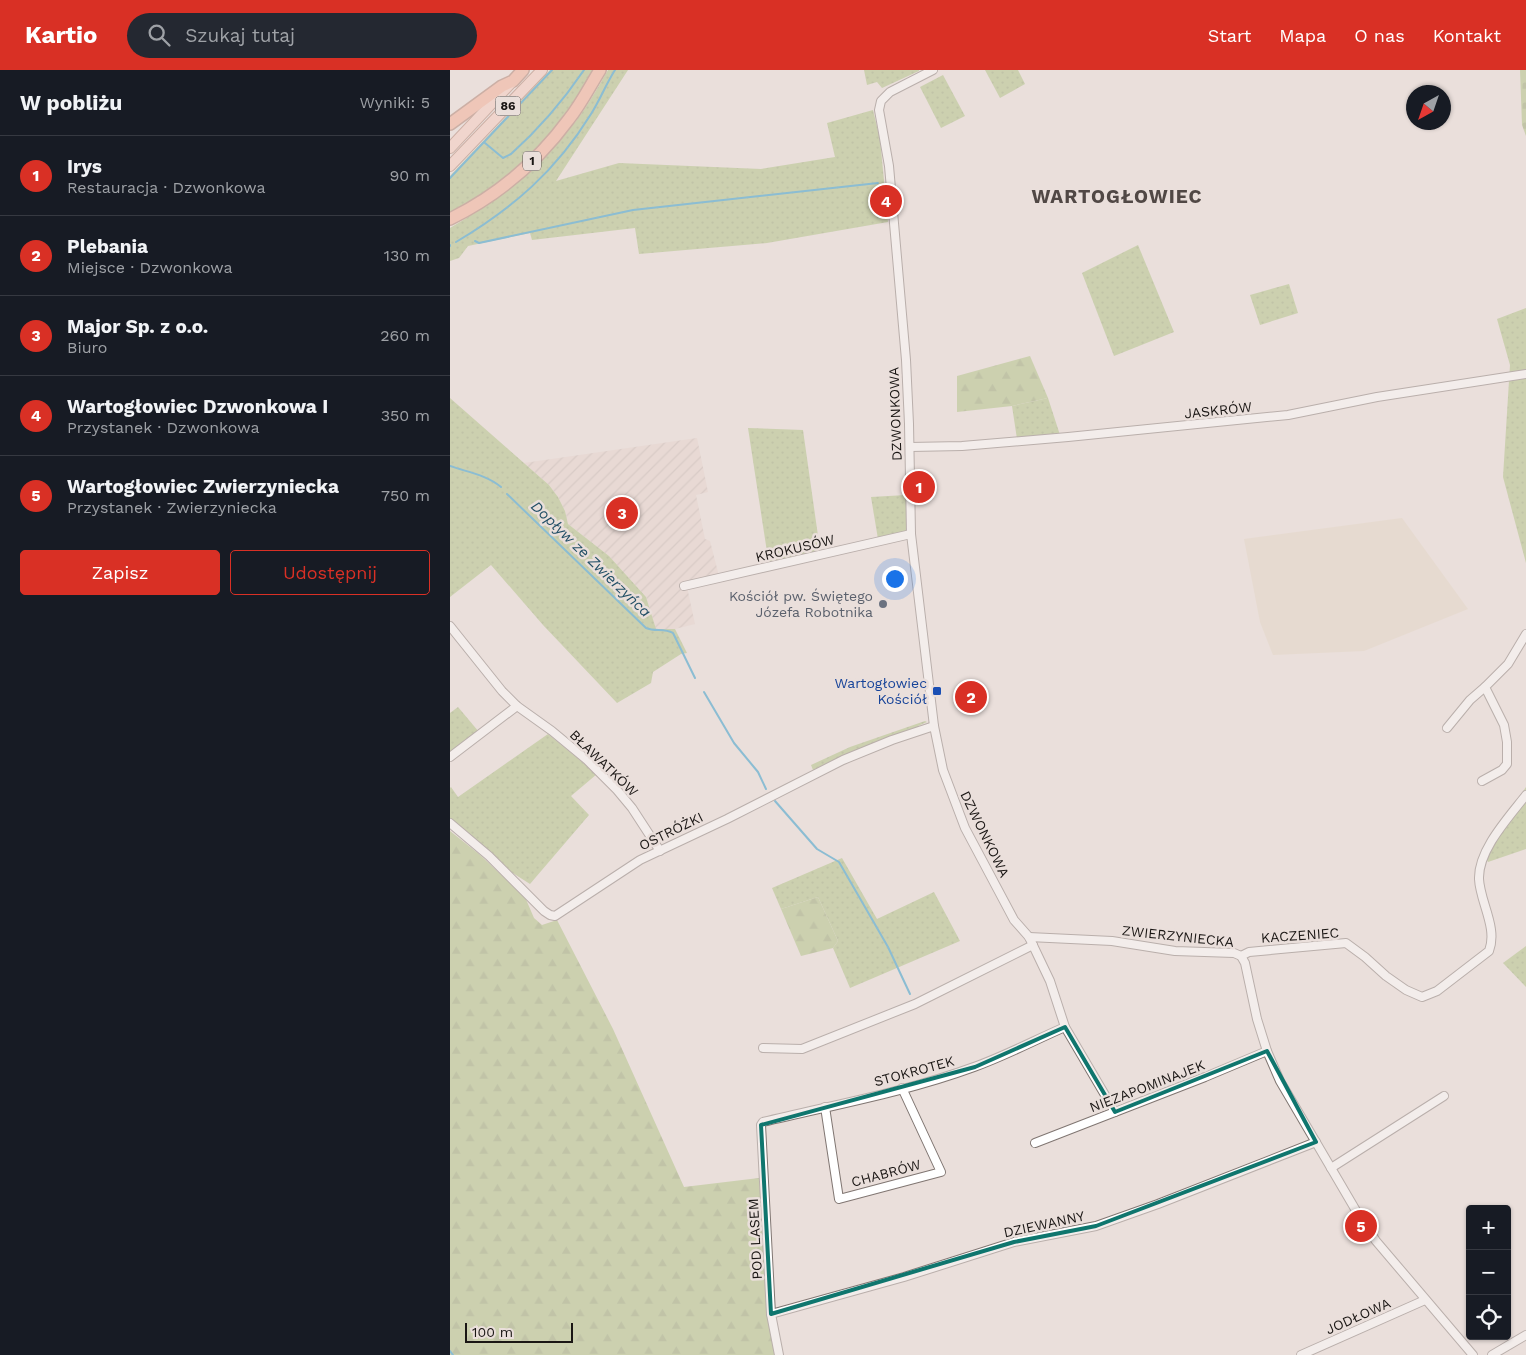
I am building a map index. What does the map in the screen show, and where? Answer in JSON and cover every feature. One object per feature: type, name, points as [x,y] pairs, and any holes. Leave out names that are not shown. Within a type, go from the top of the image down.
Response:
[{"type":"highway","points":[[450,124],[502,86],[513,81],[523,70]]},
{"type":"highway","name":"1","points":[[450,220],[487,198],[512,179],[550,143],[570,118],[600,70]]},
{"type":"main road","name":"86","points":[[450,166],[542,70]]},
{"type":"main road","name":"86","points":[[450,148],[513,81]]},
{"type":"street","name":"DZWONKOWA","points":[[933,70],[886,95],[881,101],[879,110],[888,154],[906,360],[911,534],[934,726],[943,770],[965,828],[1014,920],[1029,936],[1050,981],[1065,1027],[1115,1112]]},
{"type":"street","name":"JASKRÓW","points":[[910,447],[962,446],[1288,415],[1377,397],[1526,374]]},
{"type":"street","name":"KROKUSÓW","points":[[684,586],[911,534]]},
{"type":"street","name":"BŁAWATKÓW","points":[[450,626],[502,691],[517,706],[552,731],[587,760],[618,790],[660,851]]},
{"type":"street","points":[[1446,728],[1470,700],[1508,664],[1526,634]]},
{"type":"street","points":[[1482,781],[1502,770],[1507,764],[1507,742],[1504,725],[1485,687]]},
{"type":"street","points":[[450,757],[517,706]]},
{"type":"street","name":"OSTRÓŻKI","points":[[450,823],[489,856],[544,910],[550,915],[555,916],[640,860],[727,819],[843,760],[892,740],[934,726]]},
{"type":"street","name":"KACZENIEC","points":[[1241,956],[1249,952],[1346,943],[1406,990],[1422,997],[1437,991],[1489,951],[1492,944],[1492,934],[1479,879],[1482,862],[1486,851],[1526,795]]},
{"type":"street","name":"ZWIERZYNIECKA","points":[[1029,936],[1112,941],[1175,951],[1228,952],[1241,956],[1245,963],[1257,1019],[1267,1051],[1280,1081],[1358,1214],[1376,1241],[1473,1355]]},
{"type":"street","points":[[762,1048],[802,1048],[915,1004],[1032,944]]},
{"type":"street","name":"STOKROTEK","points":[[763,1122],[902,1088],[976,1067],[1065,1027]]},
{"type":"street","name":"NIEZAPOMINAJEK","points":[[1035,1143],[1267,1051]]},
{"type":"street","name":"CHABRÓW","points":[[825,1107],[839,1199],[941,1172],[902,1088]]},
{"type":"street","points":[[1331,1168],[1444,1096]]},
{"type":"street","name":"POD LASEM","points":[[763,1122],[761,1125],[771,1314],[779,1355]]},
{"type":"street","name":"DZIEWANNY","points":[[771,1314],[904,1277],[1014,1242],[1096,1226],[1158,1204],[1316,1142]]},
{"type":"street","name":"JODŁOWA","points":[[1301,1355],[1425,1300]]},
{"type":"street","points":[[1492,1355],[1526,1335]]},
{"type":"highlighted area","points":[[1065,1027],[1115,1112],[1267,1051],[1316,1142],[1096,1226],[1014,1242],[771,1314],[761,1125],[975,1067]]},
{"type":"shaded area","points":[[697,438],[708,492],[696,495],[705,539],[710,541],[720,580],[687,587],[695,624],[675,629],[656,630],[646,597],[609,556],[568,524],[565,511],[558,497],[549,485],[524,463]]},
{"type":"shaded area","points":[[1402,518],[1468,609],[1364,651],[1273,655],[1260,622],[1244,539]]},
{"type":"green space","points":[[550,70],[595,70],[552,133],[526,159],[482,194],[450,213],[450,176]]},
{"type":"green space","points":[[608,70],[628,70],[556,181],[619,163],[761,169],[835,157],[827,123],[873,110],[880,139],[888,222],[767,243],[639,254],[635,228],[532,240],[530,233],[468,246],[459,258],[450,261],[450,228],[483,208],[514,185],[555,146],[579,116]]},
{"type":"green space","points":[[864,70],[919,71],[882,88],[877,82],[867,85]]},
{"type":"green space","points":[[985,70],[1018,70],[1025,84],[1000,98]]},
{"type":"green space","points":[[1520,70],[1526,70],[1526,136],[1522,125]]},
{"type":"green space","points":[[943,75],[965,116],[941,128],[920,87]]},
{"type":"green space","points":[[1138,245],[1174,332],[1114,356],[1082,273]]},
{"type":"green space","points":[[1289,284],[1298,313],[1260,325],[1250,295]]},
{"type":"green space","points":[[1526,308],[1526,563],[1503,477],[1510,365],[1497,319]]},
{"type":"green space","points":[[1030,356],[1048,398],[1012,406],[957,412],[957,376]]},
{"type":"green space","points":[[450,398],[549,485],[565,511],[568,524],[609,556],[646,597],[656,629],[675,629],[687,653],[681,654],[653,672],[651,683],[617,703],[543,625],[491,565],[450,597]]},
{"type":"green space","points":[[1048,398],[1060,435],[1017,439],[1012,406]]},
{"type":"green space","points":[[748,428],[803,430],[820,550],[769,565]]},
{"type":"green space","points":[[906,495],[906,532],[878,539],[871,497]]},
{"type":"green space","points":[[458,707],[479,732],[450,753],[450,713]]},
{"type":"green space","points":[[925,721],[927,722],[918,726],[919,728],[851,752],[813,770],[811,765],[850,747]]},
{"type":"green space","points":[[548,734],[597,774],[571,796],[589,815],[530,884],[508,870],[450,822],[450,788],[458,797]]},
{"type":"green space","points":[[1526,787],[1526,849],[1488,862],[1482,852]]},
{"type":"green space","points":[[450,831],[479,854],[525,897],[534,918],[542,925],[557,920],[613,1029],[684,1187],[759,1178],[769,1314],[776,1355],[450,1355]]},
{"type":"green space","points":[[842,858],[877,919],[934,892],[960,941],[850,988],[833,948],[838,941],[818,897],[781,909],[772,888]]},
{"type":"green space","points":[[818,897],[838,941],[833,948],[801,956],[781,909]]},
{"type":"green space","points":[[1526,946],[1526,987],[1503,963]]},
{"type":"waterway","points":[[450,178],[552,70]]},
{"type":"waterway","points":[[485,143],[503,158],[511,154],[550,114],[584,70]]},
{"type":"waterway","points":[[456,242],[515,202],[548,171],[594,109],[615,70]]},
{"type":"waterway","points":[[475,241],[479,243],[633,210],[878,183]]},
{"type":"waterway","name":"Dopływ ze Zwierzyńca","points":[[450,466],[483,477],[501,487]]},
{"type":"waterway","name":"Dopływ ze Zwierzyńca","points":[[507,494],[646,628],[673,633],[695,678]]},
{"type":"waterway","name":"Dopływ ze Zwierzyńca","points":[[704,692],[734,743],[758,772],[766,789]]},
{"type":"waterway","name":"Dopływ ze Zwierzyńca","points":[[775,801],[817,849],[839,862],[888,947],[910,994]]},
{"type":"waterway","points":[[450,1351],[453,1355]]},
{"type":"place","name":"Wartogłowiec Dzwonkowa I","points":[[886,201]]},
{"type":"place","name":"Irys","points":[[919,487]]},
{"type":"place","name":"Major Sp. z o.o.","points":[[622,513]]},
{"type":"place","name":"Kościół pw. Świętego Józefa Robotnika","points":[[883,604]]},
{"type":"place","name":"Wartogłowiec Kościół","points":[[937,691]]},
{"type":"place","name":"Plebania","points":[[971,697]]},
{"type":"place","name":"Wartogłowiec Zwierzyniecka","points":[[1361,1226]]},
{"type":"district","name":"WARTOGŁOWIEC","points":[[1117,196]]}]
